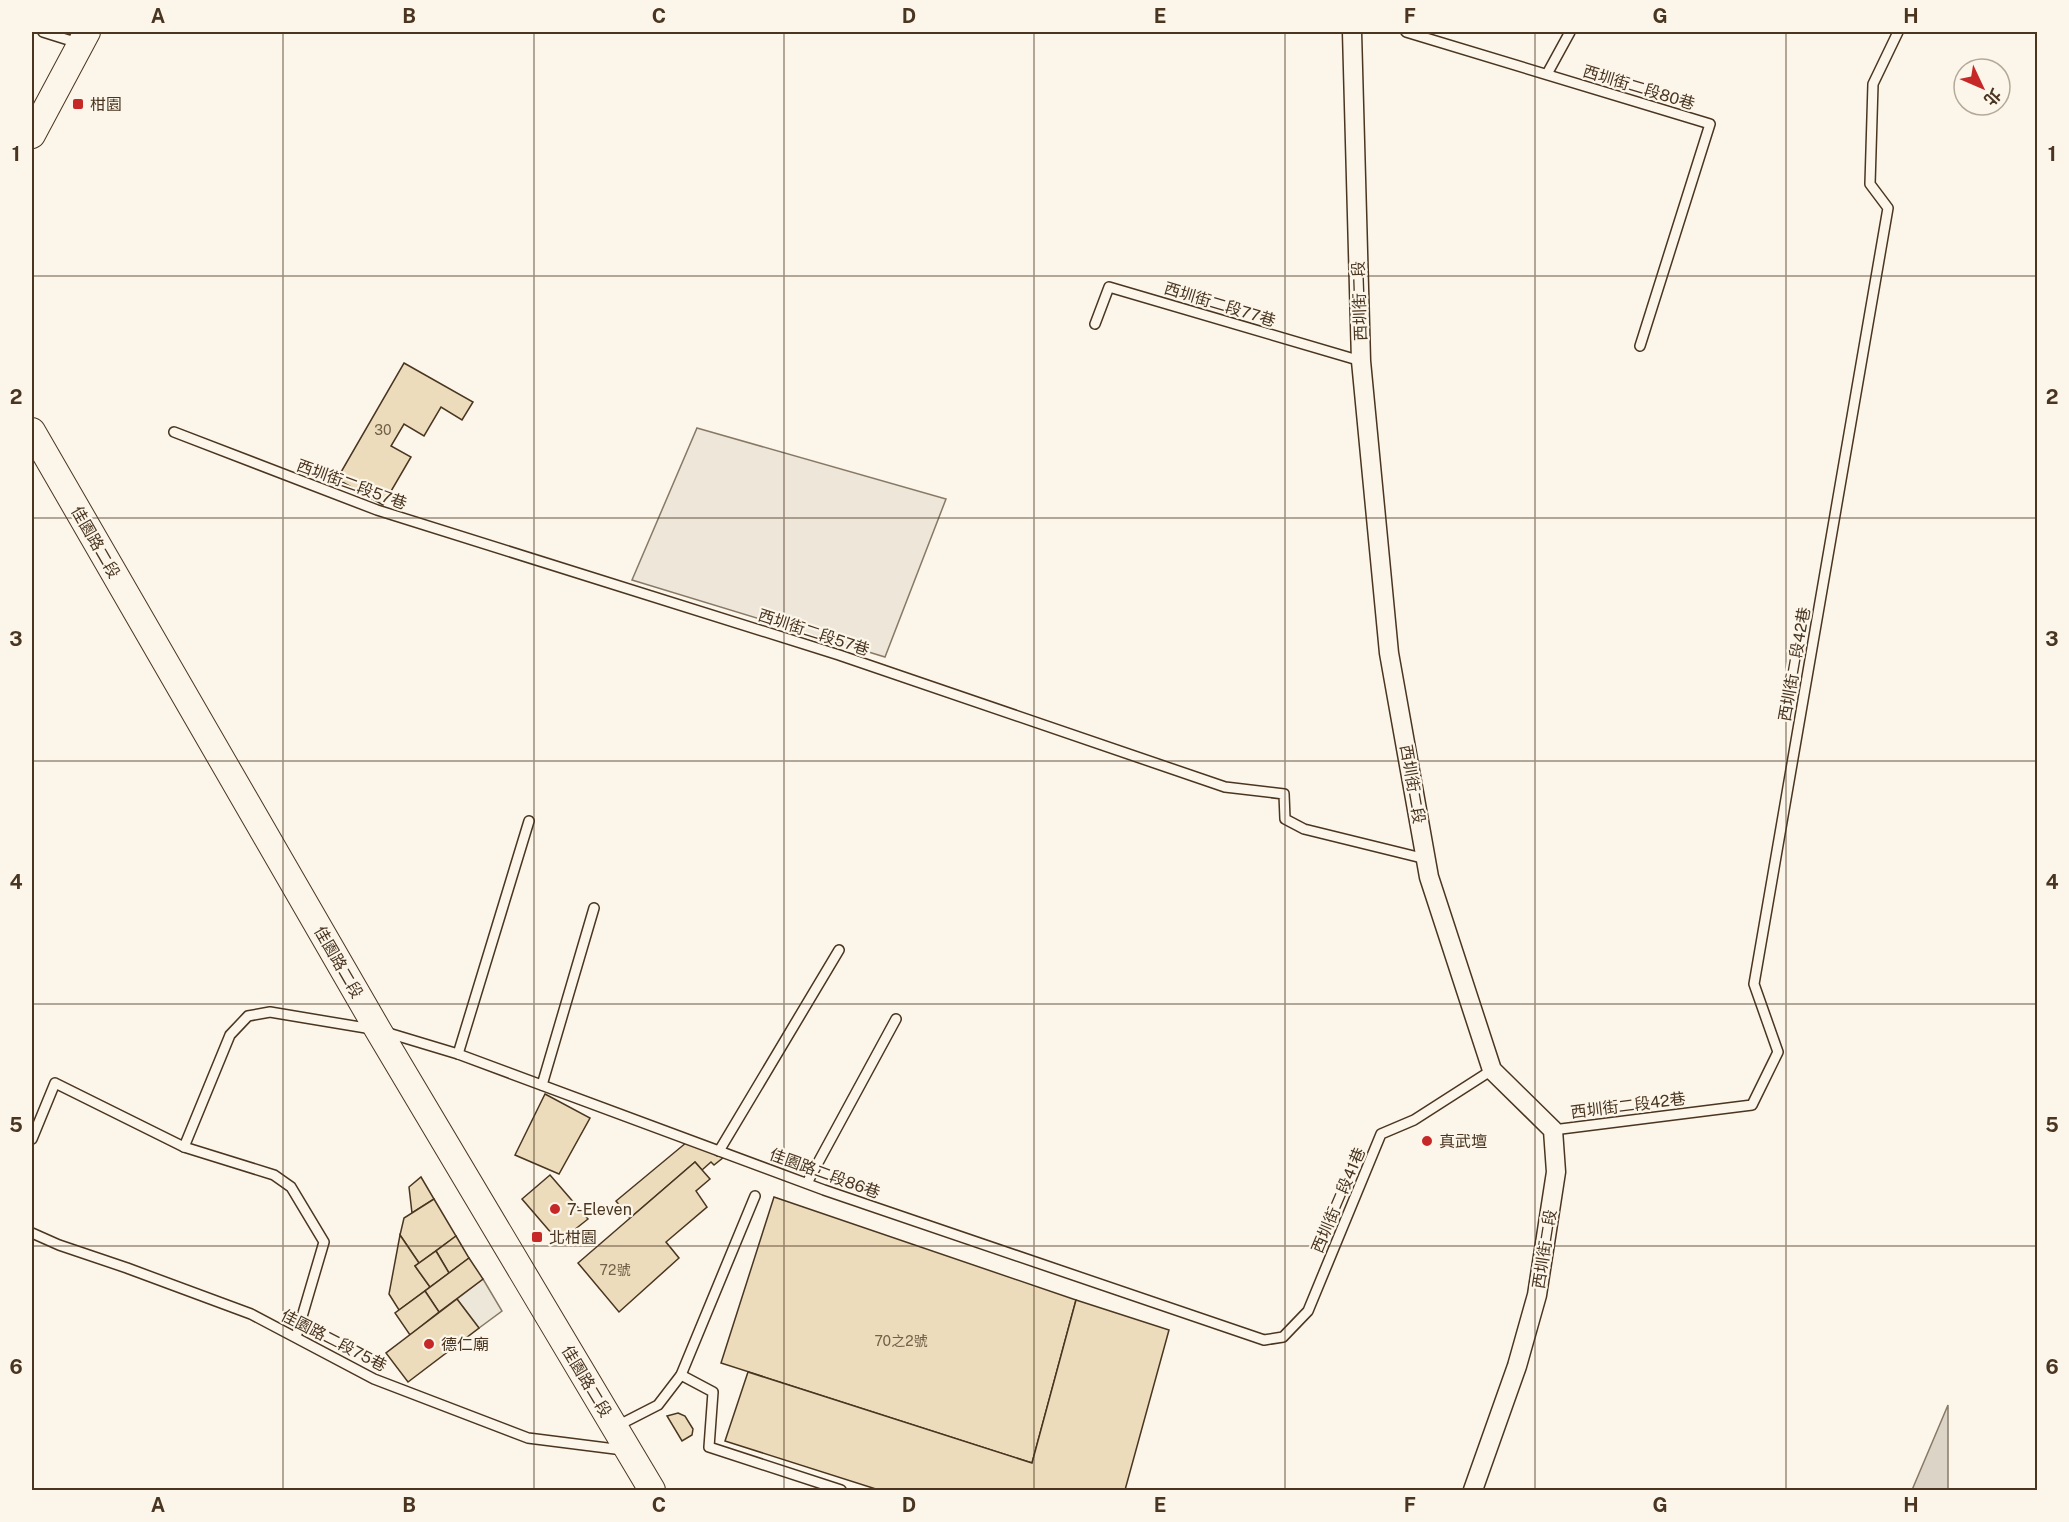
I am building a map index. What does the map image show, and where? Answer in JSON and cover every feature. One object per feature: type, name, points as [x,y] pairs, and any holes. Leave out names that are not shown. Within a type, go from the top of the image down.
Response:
[{"type":"street","name":"西圳街二段","points":[[1352,32],[1361,361],[1389,653],[1429,877],[1492,1070],[1553,1130],[1556,1172],[1537,1295],[1518,1366],[1473,1491]]},
{"type":"street","points":[[32,135],[84,38]]},
{"type":"street","name":"佳園路二段","points":[[32,431],[378,1030],[652,1491]]},
{"type":"lane","points":[[43,32],[84,38]]},
{"type":"lane","name":"西圳街二段80巷","points":[[1406,32],[1710,124],[1640,346]]},
{"type":"lane","points":[[1547,74],[1570,32]]},
{"type":"lane","name":"西圳街二段42巷","points":[[1553,1130],[1752,1105],[1778,1052],[1754,984],[1888,208],[1869,184],[1873,84],[1898,32]]},
{"type":"lane","name":"西圳街二段77巷","points":[[1095,324],[1109,287],[1361,361]]},
{"type":"lane","name":"西圳街二段57巷","points":[[174,432],[377,510],[838,655],[1226,787],[1284,794],[1285,819],[1304,829],[1426,859]]},
{"type":"lane","points":[[458,1054],[529,821]]},
{"type":"lane","points":[[542,1085],[594,908]]},
{"type":"lane","points":[[719,1150],[839,950]]},
{"type":"lane","name":"佳園路二段86巷","points":[[184,1147],[230,1035],[248,1016],[270,1012],[378,1030],[458,1054],[807,1183],[1264,1340]]},
{"type":"lane","points":[[807,1183],[896,1019]]},
{"type":"lane","name":"西圳街二段41巷","points":[[1264,1340],[1283,1337],[1308,1311],[1381,1134],[1414,1120],[1492,1070]]},
{"type":"lane","points":[[32,1139],[55,1083],[184,1147],[274,1175],[283,1181],[291,1187],[324,1242],[296,1337]]},
{"type":"lane","points":[[615,1427],[658,1405],[681,1375],[755,1196]]},
{"type":"lane","name":"佳園路二段75巷","points":[[32,1233],[59,1245],[252,1314],[374,1379],[528,1438],[628,1450]]},
{"type":"lane","points":[[681,1375],[713,1392],[709,1447],[841,1491]]},
{"type":"shaded area","points":[[697,428],[946,499],[885,657],[632,580]]},
{"type":"shaded area","points":[[483,1279],[502,1311],[479,1328],[457,1299]]},
{"type":"shaded area","points":[[1948,1405],[1948,1490],[1912,1490]]},
{"type":"building","points":[[404,363],[473,402],[462,420],[441,407],[424,436],[404,424],[391,446],[411,457],[383,505],[337,479]]},
{"type":"building","points":[[545,1094],[590,1118],[559,1174],[515,1155]]},
{"type":"building","points":[[687,1142],[724,1157],[714,1165],[711,1162],[702,1170],[695,1162],[630,1218],[616,1201]]},
{"type":"building","points":[[695,1162],[710,1179],[696,1191],[707,1207],[666,1242],[679,1258],[619,1312],[578,1263]]},
{"type":"building","name":"7-Eleven","points":[[550,1175],[588,1219],[559,1242],[522,1199]]},
{"type":"building","points":[[421,1177],[434,1199],[412,1213],[409,1187]]},
{"type":"building","points":[[774,1197],[1076,1300],[1032,1463],[721,1363]]},
{"type":"building","points":[[434,1199],[456,1236],[419,1263],[400,1235],[404,1218]]},
{"type":"building","points":[[400,1235],[419,1263],[415,1266],[430,1287],[399,1310],[389,1294]]},
{"type":"building","points":[[456,1236],[469,1258],[449,1273],[436,1251]]},
{"type":"building","points":[[436,1251],[449,1273],[430,1287],[415,1266]]},
{"type":"building","points":[[469,1258],[483,1279],[439,1312],[425,1291]]},
{"type":"building","points":[[425,1291],[439,1312],[410,1335],[395,1313]]},
{"type":"building","name":"德仁廟","points":[[457,1299],[479,1328],[408,1382],[386,1353]]},
{"type":"building","points":[[1076,1300],[1169,1330],[1125,1490],[879,1490],[725,1441],[748,1372],[1032,1463]]},
{"type":"building","points":[[678,1413],[685,1416],[693,1429],[692,1435],[682,1441],[667,1416]]},
{"type":"place","name":"柑園","points":[[78,104]]},
{"type":"place","name":"真武壇","points":[[1427,1141]]},
{"type":"place","name":"7-Eleven","points":[[555,1209]]},
{"type":"place","name":"北柑園","points":[[537,1237]]},
{"type":"place","name":"德仁廟","points":[[429,1344]]}]
